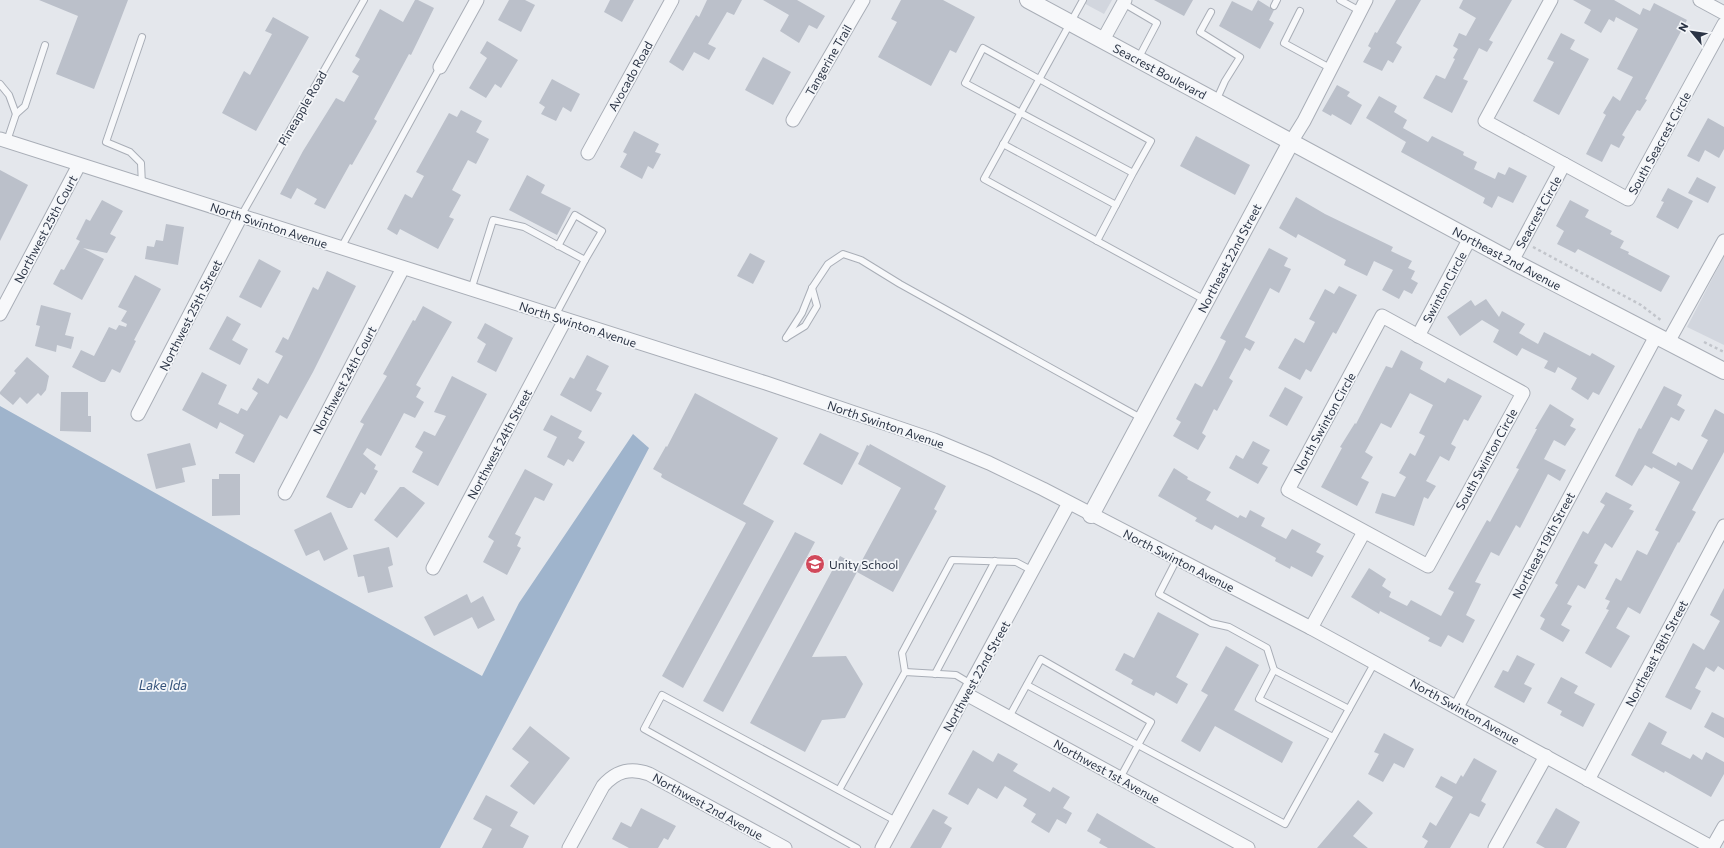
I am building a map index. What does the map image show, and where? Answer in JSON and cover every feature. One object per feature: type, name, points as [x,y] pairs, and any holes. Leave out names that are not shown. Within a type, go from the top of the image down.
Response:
[{"type":"street","points":[[440,67],[477,0]]},
{"type":"street","name":"Avocado Road","points":[[588,152],[672,0]]},
{"type":"street","name":"Tangerine Trail","points":[[793,120],[863,0]]},
{"type":"street","name":"Seacrest Boulevard","points":[[1028,0],[1291,142]]},
{"type":"street","points":[[1551,0],[1485,121],[1564,164]]},
{"type":"street","points":[[1700,0],[1724,13]]},
{"type":"street","points":[[1103,40],[1124,1]]},
{"type":"street","name":"Northeast 22nd Street","points":[[1091,515],[1291,142],[1304,121],[1363,6]]},
{"type":"street","name":"South Seacrest Circle","points":[[1564,164],[1628,199],[1724,24]]},
{"type":"street","name":"North Swinton Avenue","points":[[4,140],[766,383],[920,435],[990,463],[1375,662],[1712,848]]},
{"type":"street","name":"Northeast 2nd Avenue","points":[[1291,142],[1512,261],[1665,336],[1724,370]]},
{"type":"street","name":"Northwest 25th Court","points":[[0,314],[78,164]]},
{"type":"street","name":"Seacrest Circle","points":[[1512,261],[1564,164]]},
{"type":"street","name":"Northwest 25th Street","points":[[138,414],[241,216]]},
{"type":"street","name":"Swinton Circle","points":[[1418,336],[1470,238]]},
{"type":"street","name":"Northeast 19th Street","points":[[1456,707],[1630,383],[1643,372],[1724,241]]},
{"type":"street","name":"Northwest 24th Court","points":[[285,493],[403,268]]},
{"type":"street","name":"North Swinton Circle","points":[[1364,532],[1288,490],[1382,316],[1418,336]]},
{"type":"street","name":"Northwest 24th Street","points":[[433,568],[560,318]]},
{"type":"street","name":"South Swinton Circle","points":[[1364,532],[1428,566],[1523,393],[1418,336]]},
{"type":"street","name":"Northwest 22nd Street","points":[[882,848],[1069,503]]},
{"type":"street","name":"Northeast 18th Street","points":[[1588,780],[1724,526]]},
{"type":"street","points":[[1311,628],[1364,532]]},
{"type":"street","name":"Northwest 1st Avenue","points":[[968,689],[1010,718],[1248,848]]},
{"type":"street","points":[[1495,848],[1546,756]]},
{"type":"street","name":"Northwest 2nd Avenue","points":[[568,848],[603,786],[618,772],[628,770],[639,770],[649,774],[785,848]]},
{"type":"street","points":[[1712,848],[1724,827]]},
{"type":"lane","name":"Pineapple Road","points":[[241,216],[364,0]]},
{"type":"lane","points":[[1083,0],[1069,22],[984,179],[1206,301]]},
{"type":"lane","points":[[1340,0],[1363,6]]},
{"type":"lane","points":[[1124,1],[1157,23],[1138,60]]},
{"type":"lane","points":[[1300,11],[1284,43],[1330,68]]},
{"type":"lane","points":[[1211,12],[1200,32],[1240,57],[1224,81],[1216,101]]},
{"type":"lane","points":[[142,37],[106,142],[130,152],[141,163],[142,185]]},
{"type":"lane","points":[[4,140],[16,114],[25,106],[46,45]]},
{"type":"lane","points":[[1097,241],[1151,141],[983,48],[965,83],[1133,173]]},
{"type":"lane","points":[[341,248],[440,67]]},
{"type":"lane","points":[[0,84],[9,95],[16,114]]},
{"type":"lane","points":[[1003,144],[1116,205]]},
{"type":"lane","points":[[558,246],[575,215],[602,230],[584,260],[560,318]]},
{"type":"lane","points":[[472,290],[492,220],[524,228],[584,260]]},
{"type":"lane","points":[[812,288],[817,306],[805,326],[786,338],[802,313],[812,288],[828,264],[843,254],[861,260],[900,284],[1143,419]]},
{"type":"lane","points":[[1177,559],[1159,594],[1211,623],[1229,627],[1267,648],[1274,670],[1349,709]]},
{"type":"lane","points":[[839,790],[905,672],[902,653],[952,560],[1016,562],[1033,571]]},
{"type":"lane","points":[[935,674],[995,561]]},
{"type":"lane","points":[[1010,718],[1041,659],[1151,722],[1120,778]]},
{"type":"lane","points":[[1027,685],[1285,824],[1375,662]]},
{"type":"lane","points":[[1274,670],[1259,698],[1333,738]]},
{"type":"lane","points":[[905,672],[956,675],[968,689]]},
{"type":"lane","points":[[857,848],[644,729],[662,695],[896,821]]},
{"type":"path","points":[[1522,241],[1641,305],[1662,322],[1665,336]]},
{"type":"path","points":[[1703,342],[1724,352]]},
{"type":"shaded area","points":[[1078,0],[1112,0],[1104,14]]},
{"type":"shaded area","points":[[1724,256],[1724,345],[1687,327]]},
{"type":"water","name":"Lake Ida","points":[[0,406],[482,676],[519,603],[633,434],[649,448],[440,848],[0,848]]},
{"type":"building","points":[[39,0],[128,0],[94,89],[56,74],[78,16]]},
{"type":"building","points":[[415,0],[434,8],[411,55],[409,54],[374,119],[377,121],[352,165],[350,164],[325,209],[314,204],[317,199],[297,188],[291,199],[280,194],[303,151],[336,98],[344,102],[359,76],[352,72],[360,59],[355,56],[380,9],[403,22]]},
{"type":"building","points":[[509,0],[525,0],[535,5],[521,32],[498,20]]},
{"type":"building","points":[[610,0],[634,0],[622,22],[604,12]]},
{"type":"building","points":[[707,0],[742,0],[734,15],[727,12],[708,44],[716,48],[709,60],[694,52],[683,71],[669,62],[696,15],[699,17]]},
{"type":"building","points":[[763,0],[797,0],[825,16],[817,29],[809,25],[799,43],[780,31],[789,15]]},
{"type":"building","points":[[901,0],[943,0],[975,17],[956,53],[950,50],[931,86],[878,57],[897,22],[891,19]]},
{"type":"building","points":[[1154,0],[1193,0],[1184,16]]},
{"type":"building","points":[[1258,0],[1274,10],[1269,20],[1274,23],[1260,49],[1219,26],[1232,1],[1252,11]]},
{"type":"building","points":[[1396,0],[1421,0],[1396,43],[1402,47],[1393,63],[1388,60],[1382,71],[1363,62],[1371,48],[1368,46],[1375,32],[1377,33]]},
{"type":"building","points":[[1463,0],[1512,0],[1489,40],[1493,42],[1487,52],[1479,48],[1463,79],[1468,81],[1452,113],[1423,98],[1436,75],[1445,79],[1455,59],[1453,58],[1458,49],[1453,46],[1459,33],[1466,36],[1476,18],[1459,8]]},
{"type":"building","points":[[1573,0],[1614,0],[1640,15],[1643,8],[1650,11],[1654,3],[1687,20],[1645,99],[1647,100],[1640,111],[1637,110],[1622,135],[1625,137],[1619,148],[1611,144],[1602,162],[1586,154],[1606,115],[1603,113],[1613,96],[1620,101],[1633,77],[1617,69],[1638,29],[1616,17],[1614,22],[1609,19],[1601,33],[1584,23],[1591,10]]},
{"type":"building","points":[[273,17],[309,37],[256,131],[222,113],[244,71],[250,75],[272,34],[265,31]]},
{"type":"building","points":[[1561,33],[1575,40],[1570,49],[1589,59],[1559,115],[1533,101],[1554,62],[1547,59]]},
{"type":"building","points":[[487,41],[518,60],[501,88],[495,84],[486,98],[469,88],[487,58],[480,53]]},
{"type":"building","points":[[763,57],[791,72],[773,105],[745,90]]},
{"type":"building","points":[[552,79],[580,94],[571,112],[563,107],[556,121],[541,114],[545,107],[539,103]]},
{"type":"building","points":[[1337,85],[1350,92],[1347,96],[1362,105],[1351,125],[1332,114],[1331,116],[1322,111]]},
{"type":"building","points":[[1379,96],[1397,106],[1394,112],[1407,120],[1403,128],[1428,142],[1432,136],[1464,152],[1463,155],[1477,162],[1474,169],[1495,179],[1498,172],[1505,175],[1509,167],[1527,176],[1513,203],[1498,196],[1492,208],[1483,203],[1485,198],[1401,152],[1406,142],[1366,118]]},
{"type":"building","points":[[461,110],[482,121],[476,132],[489,139],[476,164],[468,160],[452,190],[461,195],[449,217],[454,219],[438,249],[400,229],[397,235],[387,229],[405,194],[412,198],[424,176],[416,172],[449,113],[457,117]]},
{"type":"building","points":[[1708,118],[1724,127],[1724,149],[1719,158],[1705,150],[1699,162],[1687,156]]},
{"type":"building","points":[[634,131],[659,144],[655,152],[661,154],[653,169],[648,166],[642,179],[620,167],[627,154],[623,152]]},
{"type":"building","points":[[1196,136],[1250,165],[1235,195],[1180,166]]},
{"type":"building","points":[[0,170],[28,185],[0,241]]},
{"type":"building","points":[[527,175],[545,185],[541,193],[571,208],[557,235],[509,210]]},
{"type":"building","points":[[1697,177],[1716,187],[1708,203],[1688,193]]},
{"type":"building","points":[[1668,188],[1693,201],[1678,229],[1656,217],[1664,202],[1661,201]]},
{"type":"building","points":[[1296,197],[1325,214],[1393,247],[1391,251],[1412,261],[1408,268],[1415,271],[1411,279],[1418,283],[1412,294],[1404,290],[1399,299],[1382,290],[1393,270],[1374,261],[1367,276],[1344,265],[1346,260],[1298,234],[1296,238],[1279,228]]},
{"type":"building","points":[[102,200],[123,211],[110,234],[116,237],[107,253],[83,248],[104,259],[82,300],[53,284],[61,269],[64,270],[80,241],[76,239],[86,219],[90,221]]},
{"type":"building","points":[[1570,200],[1589,210],[1585,217],[1612,231],[1610,234],[1624,241],[1620,248],[1629,252],[1628,254],[1670,276],[1661,292],[1578,249],[1575,253],[1557,244],[1564,231],[1556,226]]},
{"type":"building","points":[[166,224],[184,227],[178,265],[145,259],[147,246],[154,247],[156,240],[163,241]]},
{"type":"building","points":[[1269,248],[1288,258],[1284,266],[1291,269],[1279,293],[1270,288],[1245,337],[1255,342],[1250,351],[1245,348],[1229,378],[1233,381],[1217,411],[1214,409],[1202,433],[1206,436],[1198,450],[1173,436],[1181,422],[1176,419],[1195,383],[1202,387],[1226,341],[1220,338]]},
{"type":"building","points":[[750,253],[765,261],[753,284],[737,276]]},
{"type":"building","points":[[259,259],[281,271],[261,308],[239,297]]},
{"type":"building","points":[[327,271],[356,286],[313,372],[287,419],[280,415],[254,463],[235,453],[244,435],[220,422],[217,429],[182,410],[202,372],[227,385],[218,404],[238,414],[241,408],[247,411],[258,393],[252,389],[258,378],[268,384],[283,356],[275,352],[283,337],[288,340],[313,287],[318,290]]},
{"type":"building","points":[[135,275],[161,289],[134,340],[136,341],[120,373],[112,369],[105,382],[101,382],[72,367],[81,350],[94,356],[109,327],[116,330],[119,325],[126,327],[127,324],[121,321],[127,311],[118,307]]},
{"type":"building","points":[[1339,286],[1357,295],[1336,334],[1333,332],[1311,372],[1306,369],[1300,380],[1278,368],[1295,338],[1304,343],[1315,322],[1309,319],[1325,289],[1334,294]]},
{"type":"building","points":[[1486,299],[1499,317],[1502,311],[1525,324],[1519,333],[1538,344],[1544,332],[1590,356],[1592,353],[1615,366],[1599,395],[1593,392],[1588,400],[1571,389],[1577,378],[1558,367],[1555,373],[1544,368],[1548,361],[1522,348],[1517,356],[1493,342],[1499,330],[1482,320],[1460,336],[1447,317],[1471,300],[1475,306]]},
{"type":"building","points":[[41,305],[71,313],[65,335],[74,337],[71,349],[57,345],[56,352],[35,346],[40,326],[36,325]]},
{"type":"building","points":[[423,306],[452,322],[416,385],[421,388],[416,397],[424,402],[415,418],[404,413],[381,456],[367,448],[363,454],[376,465],[374,469],[378,471],[365,495],[361,492],[352,508],[348,508],[326,497],[364,424],[360,422],[387,376],[383,374],[413,320],[415,321]]},
{"type":"building","points":[[227,316],[241,324],[232,340],[248,349],[240,365],[209,349]]},
{"type":"building","points":[[485,323],[513,338],[496,372],[477,362],[486,344],[477,338]]},
{"type":"building","points":[[1401,350],[1423,362],[1420,369],[1445,383],[1448,378],[1482,396],[1468,421],[1464,419],[1451,444],[1456,447],[1449,461],[1440,456],[1426,481],[1436,486],[1428,499],[1424,497],[1414,526],[1375,513],[1382,493],[1395,497],[1406,477],[1399,473],[1410,453],[1415,456],[1425,436],[1419,433],[1433,405],[1410,393],[1391,428],[1381,423],[1365,452],[1373,457],[1361,478],[1369,482],[1357,506],[1321,487],[1342,448],[1340,447],[1355,423],[1356,424],[1386,366],[1392,368]]},
{"type":"building","points":[[587,355],[609,366],[596,390],[602,393],[591,412],[560,395],[570,377],[574,379]]},
{"type":"building","points":[[27,357],[49,376],[46,390],[41,396],[38,393],[27,404],[20,397],[13,405],[0,394],[0,392],[16,373],[14,371]]},
{"type":"building","points":[[452,376],[487,394],[438,486],[412,472],[423,452],[415,447],[424,431],[435,436],[446,416],[434,412]]},
{"type":"building","points":[[1664,386],[1682,395],[1677,405],[1685,410],[1679,421],[1671,417],[1652,453],[1676,466],[1678,462],[1692,470],[1708,440],[1701,436],[1715,409],[1724,414],[1724,452],[1692,510],[1696,512],[1679,543],[1678,542],[1640,614],[1628,607],[1616,628],[1630,636],[1611,668],[1585,653],[1609,610],[1606,609],[1610,601],[1605,599],[1616,578],[1621,581],[1637,550],[1647,555],[1659,532],[1655,530],[1680,482],[1653,467],[1652,469],[1645,465],[1632,486],[1615,476],[1639,428],[1641,429]]},
{"type":"building","points":[[1285,387],[1303,397],[1287,426],[1269,416]]},
{"type":"building","points":[[61,392],[88,392],[88,416],[91,416],[91,432],[60,431]]},
{"type":"building","points":[[695,393],[778,438],[743,504],[774,521],[683,688],[662,676],[746,523],[664,479],[661,477],[662,474],[653,469],[666,446],[667,447]]},
{"type":"building","points":[[1550,404],[1574,419],[1570,426],[1576,429],[1565,446],[1554,440],[1544,459],[1566,470],[1560,481],[1548,474],[1520,528],[1516,525],[1499,556],[1491,552],[1475,582],[1481,584],[1466,615],[1475,620],[1463,643],[1448,635],[1441,647],[1428,641],[1430,638],[1380,611],[1379,614],[1351,597],[1369,568],[1386,579],[1382,586],[1391,592],[1389,597],[1407,606],[1411,600],[1441,616],[1454,592],[1448,589],[1487,520],[1490,522],[1519,469],[1516,468],[1537,429],[1535,429]]},
{"type":"building","points":[[551,415],[582,431],[578,438],[585,442],[573,462],[568,459],[564,466],[547,457],[557,437],[543,430]]},
{"type":"building","points":[[820,433],[859,453],[842,485],[803,464]]},
{"type":"building","points":[[1253,441],[1270,450],[1262,464],[1268,467],[1258,484],[1229,468],[1236,455],[1243,459]]},
{"type":"building","points":[[190,443],[196,465],[182,468],[185,482],[156,489],[147,454]]},
{"type":"building","points":[[870,444],[946,486],[934,509],[937,511],[893,592],[857,572],[812,657],[846,656],[863,684],[845,718],[822,720],[805,752],[750,723],[840,556],[859,566],[901,488],[858,464],[867,445],[869,446]]},
{"type":"building","points":[[1174,468],[1188,477],[1187,479],[1211,492],[1206,500],[1238,518],[1240,515],[1246,518],[1250,510],[1265,518],[1261,526],[1286,539],[1292,529],[1321,544],[1316,552],[1324,556],[1312,577],[1291,566],[1290,569],[1275,561],[1276,558],[1215,525],[1212,530],[1195,521],[1197,518],[1158,496]]},
{"type":"building","points":[[525,469],[553,484],[544,501],[535,497],[515,534],[521,537],[517,546],[521,548],[507,575],[483,562],[494,541],[488,537]]},
{"type":"building","points":[[219,474],[240,474],[240,515],[212,516],[212,479],[219,479]]},
{"type":"building","points":[[400,487],[404,487],[425,503],[397,538],[374,520]]},
{"type":"building","points":[[1606,492],[1632,505],[1629,509],[1634,511],[1612,548],[1605,543],[1594,563],[1598,565],[1585,589],[1578,585],[1567,604],[1572,606],[1561,625],[1570,630],[1563,642],[1540,629],[1545,619],[1540,616],[1558,585],[1555,583],[1583,531],[1588,534],[1605,505],[1600,502]]},
{"type":"building","points":[[331,512],[348,549],[324,561],[319,550],[306,556],[294,530]]},
{"type":"building","points":[[795,532],[815,542],[723,712],[703,701]]},
{"type":"building","points":[[389,547],[393,565],[388,567],[393,587],[368,593],[364,576],[358,577],[353,555]]},
{"type":"building","points":[[1724,588],[1724,670],[1718,666],[1714,672],[1706,667],[1695,688],[1701,691],[1691,710],[1665,697],[1693,643],[1704,650],[1720,621],[1710,615]]},
{"type":"building","points":[[467,594],[471,603],[483,596],[495,620],[478,629],[472,617],[434,636],[424,617]]},
{"type":"building","points":[[1158,612],[1199,634],[1176,677],[1188,684],[1177,704],[1156,692],[1154,696],[1131,684],[1133,680],[1115,670],[1124,653],[1134,658]]},
{"type":"building","points":[[1226,646],[1259,665],[1234,710],[1293,742],[1282,763],[1215,726],[1200,752],[1181,741],[1208,695],[1201,691]]},
{"type":"building","points":[[1517,655],[1535,664],[1524,684],[1532,688],[1524,703],[1494,687],[1503,670],[1508,672]]},
{"type":"building","points":[[1561,677],[1578,686],[1574,693],[1595,704],[1583,727],[1560,715],[1562,711],[1547,703]]},
{"type":"building","points":[[1712,712],[1724,718],[1724,738],[1704,727]]},
{"type":"building","points":[[1649,722],[1667,732],[1661,744],[1690,759],[1693,754],[1702,760],[1706,752],[1724,762],[1724,774],[1711,797],[1665,771],[1664,773],[1631,755]]},
{"type":"building","points":[[530,726],[570,758],[534,805],[510,786],[529,762],[512,749]]},
{"type":"building","points":[[1384,733],[1414,749],[1404,768],[1394,763],[1383,782],[1368,774],[1379,754],[1374,752]]},
{"type":"building","points":[[973,750],[993,762],[998,753],[1018,764],[1013,771],[1050,792],[1053,787],[1070,797],[1063,808],[1072,813],[1066,824],[1057,819],[1049,833],[1031,822],[1036,814],[1023,806],[1027,799],[1005,786],[997,799],[978,788],[968,805],[948,794]]},
{"type":"building","points":[[1474,758],[1497,771],[1481,801],[1486,804],[1479,817],[1470,813],[1450,848],[1424,848],[1428,841],[1422,837],[1430,822],[1436,826],[1453,797],[1435,787],[1441,776],[1456,784],[1461,775],[1463,777]]},
{"type":"building","points":[[486,795],[518,812],[510,826],[529,836],[523,848],[482,848],[492,829],[473,819]]},
{"type":"building","points":[[1358,800],[1373,813],[1353,836],[1368,848],[1317,848]]},
{"type":"building","points":[[641,808],[676,826],[668,840],[664,838],[658,848],[629,848],[612,839],[621,822],[631,827]]},
{"type":"building","points":[[1556,808],[1580,822],[1566,848],[1545,848],[1536,843]]},
{"type":"building","points":[[933,809],[948,817],[944,823],[952,828],[941,848],[910,848]]},
{"type":"building","points":[[1097,813],[1156,848],[1108,848],[1099,843],[1101,839],[1087,831]]},
{"type":"place","name":"Unity School","points":[[815,564]]}]
